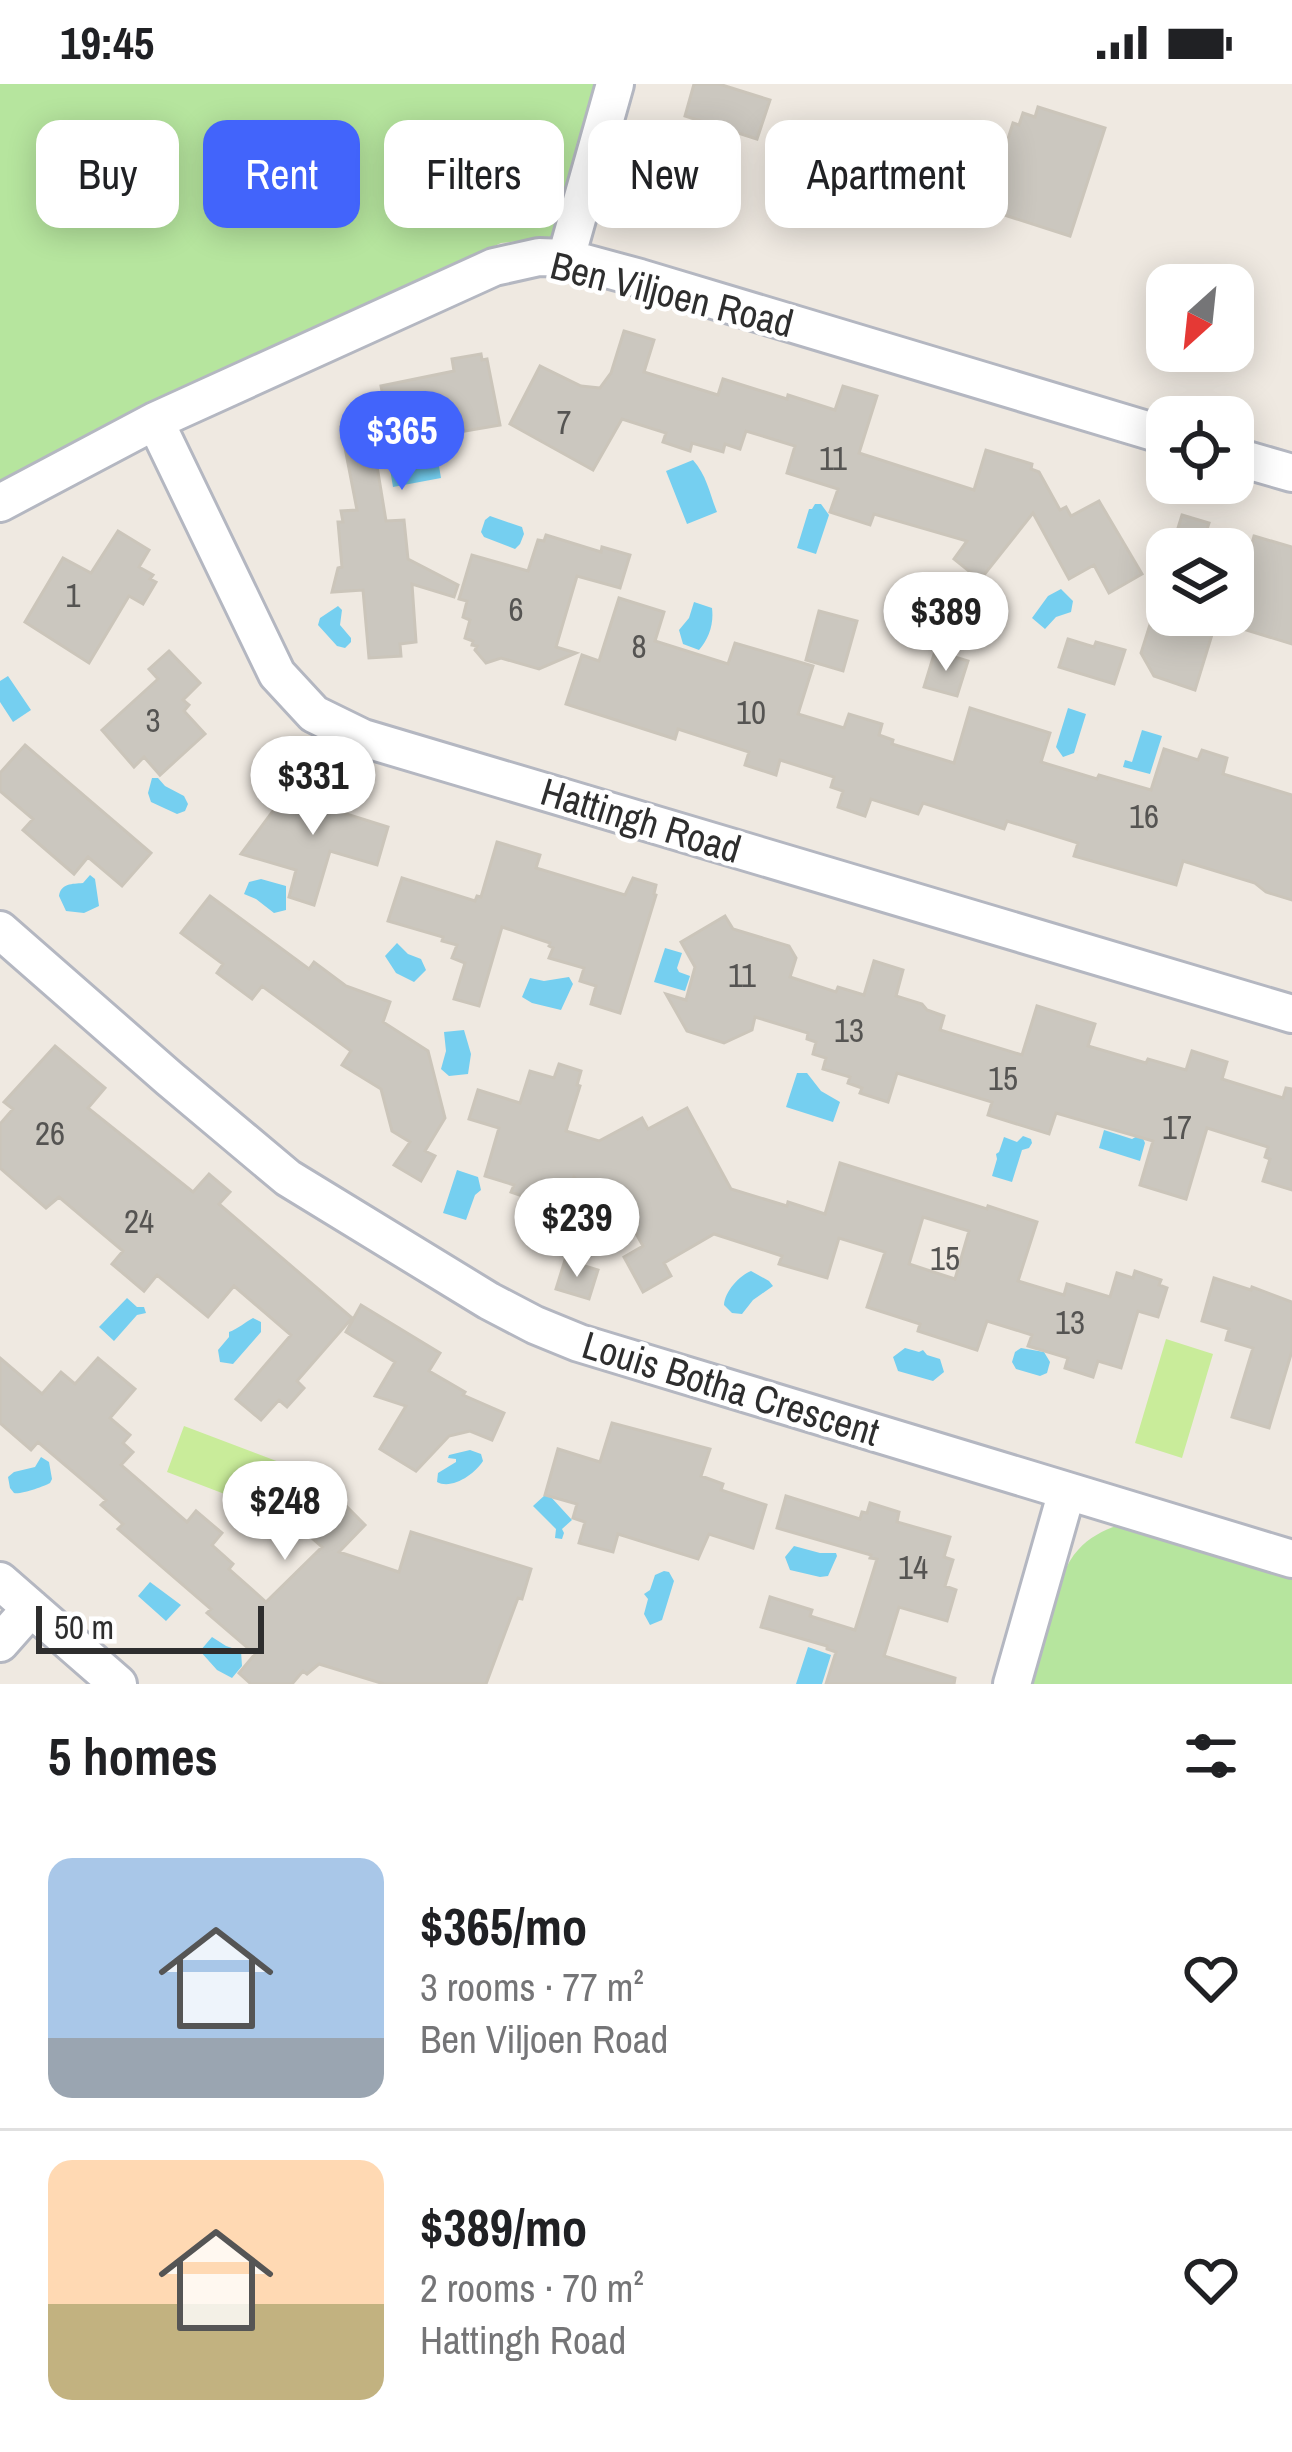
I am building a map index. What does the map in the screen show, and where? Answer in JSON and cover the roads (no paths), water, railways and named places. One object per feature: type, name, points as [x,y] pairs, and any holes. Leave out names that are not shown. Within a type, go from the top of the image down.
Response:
[{"type":"street","points":[[566,258],[615,84]]},
{"type":"street","name":"Ben Viljoen Road","points":[[0,503],[155,421],[494,267],[539,257],[566,258],[640,278],[1146,430]]},
{"type":"street","name":"Hattingh Road","points":[[155,421],[277,674],[314,714],[331,723],[386,745],[1292,1014]]},
{"type":"street","points":[[1254,462],[1292,473]]},
{"type":"street","name":"Louis Botha Crescent","points":[[0,930],[288,1178],[535,1325],[579,1343],[1292,1559]]},
{"type":"street","points":[[1012,1684],[1067,1490]]},
{"type":"street","points":[[0,1581],[118,1684]]},
{"type":"street","points":[[0,1643],[31,1608]]},
{"type":"water","points":[[437,454],[441,478],[393,487],[389,463]]},
{"type":"water","points":[[693,460],[717,512],[687,524],[666,471]]},
{"type":"water","points":[[821,504],[829,515],[816,554],[797,548],[809,509]]},
{"type":"water","points":[[490,516],[522,527],[524,534],[515,549],[484,537],[481,532]]},
{"type":"water","points":[[952,574],[968,580],[976,594],[959,613],[934,622],[925,606],[944,593]]},
{"type":"water","points":[[1061,589],[1073,601],[1071,612],[1056,617],[1045,629],[1032,618],[1048,596]]},
{"type":"water","points":[[694,602],[712,608],[710,630],[699,650],[683,644],[679,630]]},
{"type":"water","points":[[338,606],[340,625],[351,638],[345,648],[337,646],[318,625],[320,618]]},
{"type":"water","points":[[8,676],[31,710],[13,722],[0,702],[0,681]]},
{"type":"water","points":[[1068,708],[1086,714],[1074,753],[1063,757],[1056,747]]},
{"type":"water","points":[[1142,730],[1162,736],[1150,774],[1123,767],[1125,760],[1132,762]]},
{"type":"water","points":[[152,778],[184,796],[185,811],[177,814],[151,802]]},
{"type":"water","points":[[90,875],[95,879],[99,906],[84,913],[66,911],[59,896],[62,889],[83,883]]},
{"type":"water","points":[[261,879],[286,886],[286,910],[274,913],[244,894],[249,882]]},
{"type":"water","points":[[397,943],[421,959],[426,970],[414,982],[396,973],[385,956]]},
{"type":"water","points":[[665,948],[682,953],[677,968],[690,976],[685,991],[654,982]]},
{"type":"water","points":[[569,977],[573,984],[561,1010],[522,997],[530,978]]},
{"type":"water","points":[[464,1030],[471,1054],[468,1074],[449,1076],[441,1069],[444,1032]]},
{"type":"water","points":[[797,1073],[807,1073],[821,1091],[840,1102],[833,1122],[786,1107]]},
{"type":"water","points":[[1104,1130],[1132,1139],[1141,1134],[1145,1143],[1140,1161],[1099,1148]]},
{"type":"water","points":[[1023,1136],[1032,1143],[1022,1150],[1012,1182],[992,1176],[1004,1137],[1017,1142]]},
{"type":"water","points":[[457,1170],[478,1177],[481,1190],[466,1220],[443,1213]]},
{"type":"water","points":[[603,1210],[614,1228],[599,1254],[589,1250],[588,1235],[596,1213]]},
{"type":"water","points":[[751,1271],[773,1286],[742,1314],[732,1313],[724,1305],[727,1294]]},
{"type":"water","points":[[127,1298],[146,1313],[137,1315],[114,1341],[99,1327]]},
{"type":"water","points":[[253,1318],[261,1322],[261,1332],[233,1364],[220,1362],[218,1350],[229,1332]]},
{"type":"water","points":[[905,1348],[940,1359],[944,1372],[933,1381],[898,1371],[893,1357]]},
{"type":"water","points":[[1021,1348],[1044,1352],[1050,1362],[1047,1373],[1040,1376],[1016,1369],[1012,1362]]},
{"type":"water","points":[[470,1450],[481,1454],[483,1461],[475,1471],[456,1482],[437,1482],[438,1473],[456,1462],[449,1455]]},
{"type":"water","points":[[41,1457],[49,1462],[50,1483],[14,1493],[8,1477],[35,1467]]},
{"type":"water","points":[[545,1495],[572,1520],[562,1529],[562,1539],[555,1538],[556,1529],[533,1506]]},
{"type":"water","points":[[794,1546],[836,1553],[828,1576],[790,1570],[785,1557]]},
{"type":"water","points":[[664,1571],[674,1581],[662,1620],[650,1625],[644,1614],[648,1599],[644,1594],[655,1575]]},
{"type":"water","points":[[150,1582],[181,1605],[166,1621],[138,1596]]},
{"type":"water","points":[[212,1637],[241,1651],[242,1666],[232,1678],[200,1651]]},
{"type":"water","points":[[808,1647],[831,1655],[822,1684],[796,1684]]}]
